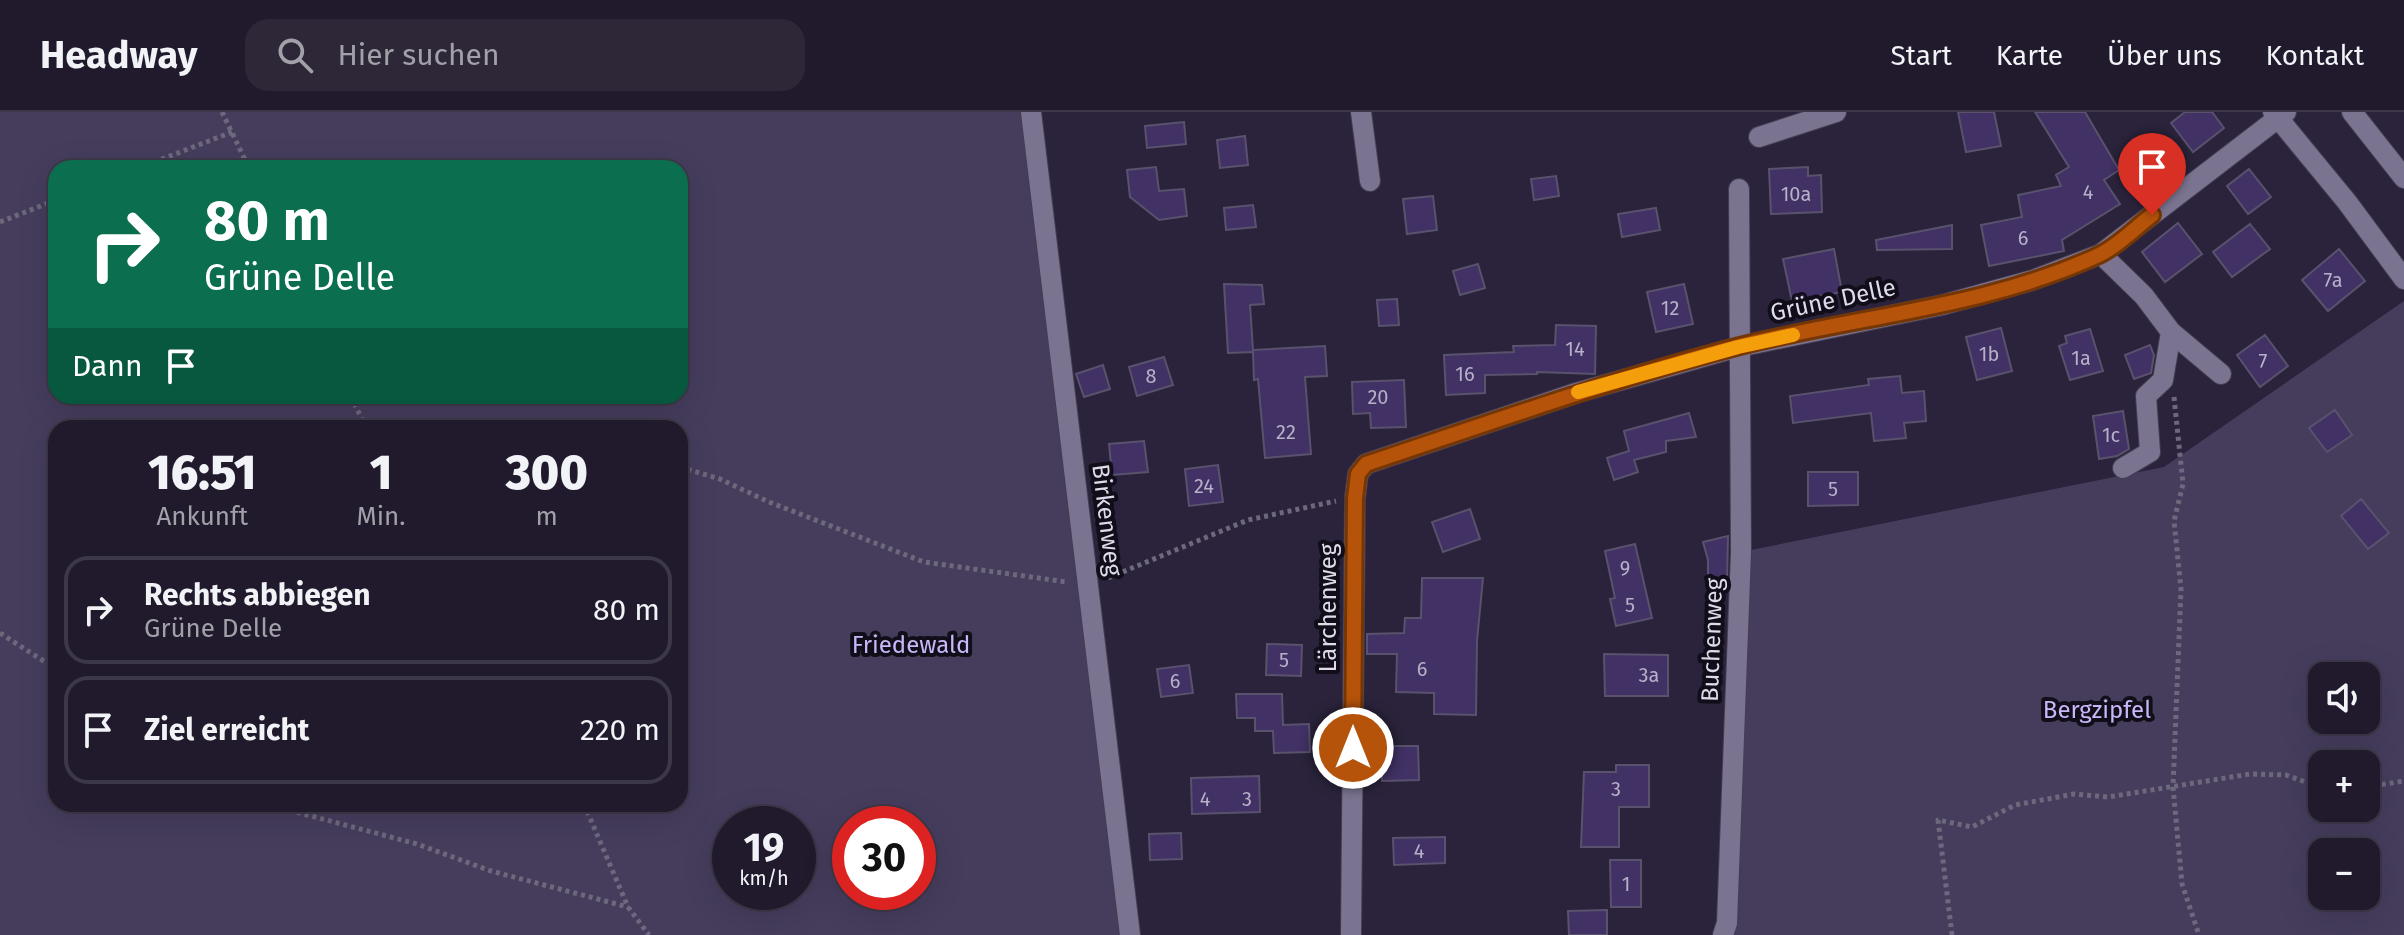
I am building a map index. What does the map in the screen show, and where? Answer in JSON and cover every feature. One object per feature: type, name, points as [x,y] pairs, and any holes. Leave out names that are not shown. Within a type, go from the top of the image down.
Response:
[{"type":"street","name":"Birkenweg","points":[[1031,112],[1130,935]]},
{"type":"street","points":[[1361,112],[1370,181]]},
{"type":"street","points":[[1759,137],[1836,112]]},
{"type":"street","points":[[2352,112],[2404,178]]},
{"type":"street","points":[[2279,114],[2404,279]]},
{"type":"street","name":"Grüne Delle","points":[[1358,474],[1366,464],[1561,398],[1738,347],[1942,305],[2033,280],[2101,254],[2279,114]]},
{"type":"street","name":"Buchenweg","points":[[1723,935],[1727,923],[1741,552],[1739,189]]},
{"type":"street","points":[[2101,254],[2144,296],[2171,332],[2221,374]]},
{"type":"street","points":[[2123,468],[2150,452],[2146,396],[2163,380],[2171,332]]},
{"type":"street","name":"Lärchenweg","points":[[1351,935],[1355,498],[1358,474]]},
{"type":"path","points":[[222,112],[245,160]]},
{"type":"path","points":[[160,160],[232,132]]},
{"type":"path","points":[[0,222],[48,203]]},
{"type":"path","points":[[2166,371],[2173,390],[2183,484],[2174,521],[2181,589],[2173,787],[2182,884],[2199,935]]},
{"type":"path","points":[[688,469],[720,479],[769,502],[924,562],[1089,586],[1248,520],[1355,498]]},
{"type":"path","points":[[0,633],[48,664]]},
{"type":"path","points":[[1952,935],[1938,820],[1972,827],[2015,805],[2030,802],[2074,794],[2108,797],[2250,774],[2286,775],[2308,783]]},
{"type":"path","points":[[2380,785],[2404,781]]},
{"type":"path","points":[[296,812],[417,844],[491,871],[628,907]]},
{"type":"path","points":[[587,812],[628,907],[649,935]]},
{"type":"green space","name":"Friedewald","points":[[0,112],[1023,112],[1125,935],[0,935]]},
{"type":"green space","name":"Bergzipfel","points":[[2404,301],[2404,935],[1723,935],[1741,552],[2164,467]]},
{"type":"building","points":[[1958,112],[1994,112],[2001,146],[1966,152]]},
{"type":"building","points":[[2035,112],[2085,112],[2119,170],[2104,180],[2120,204],[2062,240],[2064,251],[1989,266],[1981,225],[2022,217],[2018,195],[2061,186],[2056,175],[2069,167]]},
{"type":"building","points":[[2185,112],[2212,112],[2224,128],[2193,152],[2171,123]]},
{"type":"building","points":[[1184,122],[1186,144],[1147,148],[1145,126]]},
{"type":"building","points":[[1245,136],[1248,165],[1220,168],[1217,140]]},
{"type":"building","points":[[1156,167],[1159,191],[1184,189],[1187,216],[1159,220],[1130,197],[1127,170]]},
{"type":"building","points":[[1808,167],[1808,176],[1821,175],[1822,212],[1771,214],[1769,169]]},
{"type":"building","points":[[2249,169],[2271,197],[2248,214],[2227,186]]},
{"type":"building","points":[[1556,176],[1559,196],[1534,200],[1531,179]]},
{"type":"building","points":[[1433,196],[1437,230],[1407,234],[1403,199]]},
{"type":"building","points":[[1253,205],[1256,227],[1226,230],[1224,208]]},
{"type":"building","points":[[1656,208],[1660,230],[1622,237],[1618,214]]},
{"type":"building","points":[[2178,223],[2202,254],[2165,282],[2142,252]]},
{"type":"building","points":[[2250,224],[2270,249],[2232,277],[2213,252]]},
{"type":"building","points":[[1952,225],[1952,249],[1877,250],[1876,240]]},
{"type":"building","points":[[1834,249],[1842,292],[1792,301],[1783,259]]},
{"type":"building","points":[[2339,249],[2365,281],[2328,311],[2302,280]]},
{"type":"building","points":[[1478,264],[1485,288],[1460,295],[1453,271]]},
{"type":"building","points":[[1224,284],[1262,285],[1264,304],[1250,305],[1253,350],[1325,346],[1327,376],[1305,377],[1311,454],[1265,458],[1253,352],[1228,353]]},
{"type":"building","points":[[1684,284],[1693,324],[1656,332],[1647,292]]},
{"type":"building","points":[[1397,299],[1399,325],[1379,326],[1377,300]]},
{"type":"building","points":[[1556,325],[1596,326],[1595,374],[1537,372],[1485,375],[1485,393],[1446,395],[1444,355],[1514,352],[1513,346],[1555,345]]},
{"type":"building","points":[[2001,328],[2012,371],[1977,380],[1966,337]]},
{"type":"building","points":[[2090,329],[2103,371],[2070,380],[2059,346],[2067,343],[2065,336]]},
{"type":"building","points":[[2265,335],[2288,366],[2260,387],[2237,355]]},
{"type":"building","points":[[2150,345],[2154,355],[2151,373],[2134,379],[2125,355]]},
{"type":"building","points":[[1164,357],[1173,385],[1137,396],[1129,367]]},
{"type":"building","points":[[1103,365],[1110,389],[1084,397],[1076,374]]},
{"type":"building","points":[[1900,376],[1902,393],[1924,391],[1926,421],[1904,423],[1906,438],[1874,441],[1871,413],[1793,423],[1790,396],[1869,385],[1868,379]]},
{"type":"building","points":[[1404,380],[1406,427],[1371,428],[1370,413],[1353,414],[1352,382]]},
{"type":"building","points":[[2335,410],[2352,435],[2327,452],[2309,428]]},
{"type":"building","points":[[2123,411],[2129,449],[2117,456],[2099,459],[2093,416]]},
{"type":"building","points":[[1689,413],[1696,437],[1666,441],[1666,452],[1634,460],[1638,472],[1614,480],[1607,458],[1629,451],[1624,431]]},
{"type":"building","points":[[1144,441],[1148,472],[1112,475],[1109,444]]},
{"type":"building","points":[[1218,465],[1223,502],[1189,506],[1185,469]]},
{"type":"building","points":[[1808,472],[1858,472],[1858,505],[1808,506]]},
{"type":"building","points":[[2361,499],[2389,533],[2368,549],[2341,516]]},
{"type":"building","points":[[1470,509],[1480,539],[1443,552],[1432,522]]},
{"type":"building","points":[[1728,536],[1727,580],[1708,581],[1708,560],[1703,542]]},
{"type":"building","points":[[1635,544],[1652,618],[1616,626],[1610,599],[1615,598],[1605,551]]},
{"type":"building","points":[[1422,578],[1483,578],[1477,641],[1476,715],[1434,714],[1434,693],[1396,692],[1397,654],[1367,654],[1367,634],[1404,633],[1405,618],[1421,618]]},
{"type":"building","points":[[1267,644],[1302,645],[1301,676],[1266,675]]},
{"type":"building","points":[[1604,654],[1668,655],[1668,696],[1605,696]]},
{"type":"building","points":[[1189,665],[1193,693],[1161,697],[1157,669]]},
{"type":"building","points":[[1236,694],[1282,694],[1283,725],[1309,724],[1310,752],[1274,753],[1273,731],[1255,731],[1255,718],[1237,718]]},
{"type":"building","points":[[1381,746],[1418,746],[1419,780],[1382,781]]},
{"type":"building","points":[[1616,765],[1649,765],[1649,807],[1619,807],[1619,847],[1581,847],[1584,772],[1616,772]]},
{"type":"building","points":[[1259,776],[1260,812],[1192,814],[1191,778]]},
{"type":"building","points":[[1181,833],[1182,859],[1150,860],[1149,834]]},
{"type":"building","points":[[1445,837],[1445,863],[1394,865],[1393,838]]},
{"type":"building","points":[[1610,860],[1641,860],[1641,907],[1611,907]]},
{"type":"building","points":[[1607,910],[1607,935],[1569,935],[1568,911]]},
{"type":"slow traffic","points":[[1578,392],[1738,347],[1793,335]]},
{"type":"route","points":[[1353,748],[1355,498],[1358,474],[1366,464],[1576,393],[1738,347],[1942,305],[2033,280],[2101,254],[2152,215]]}]
